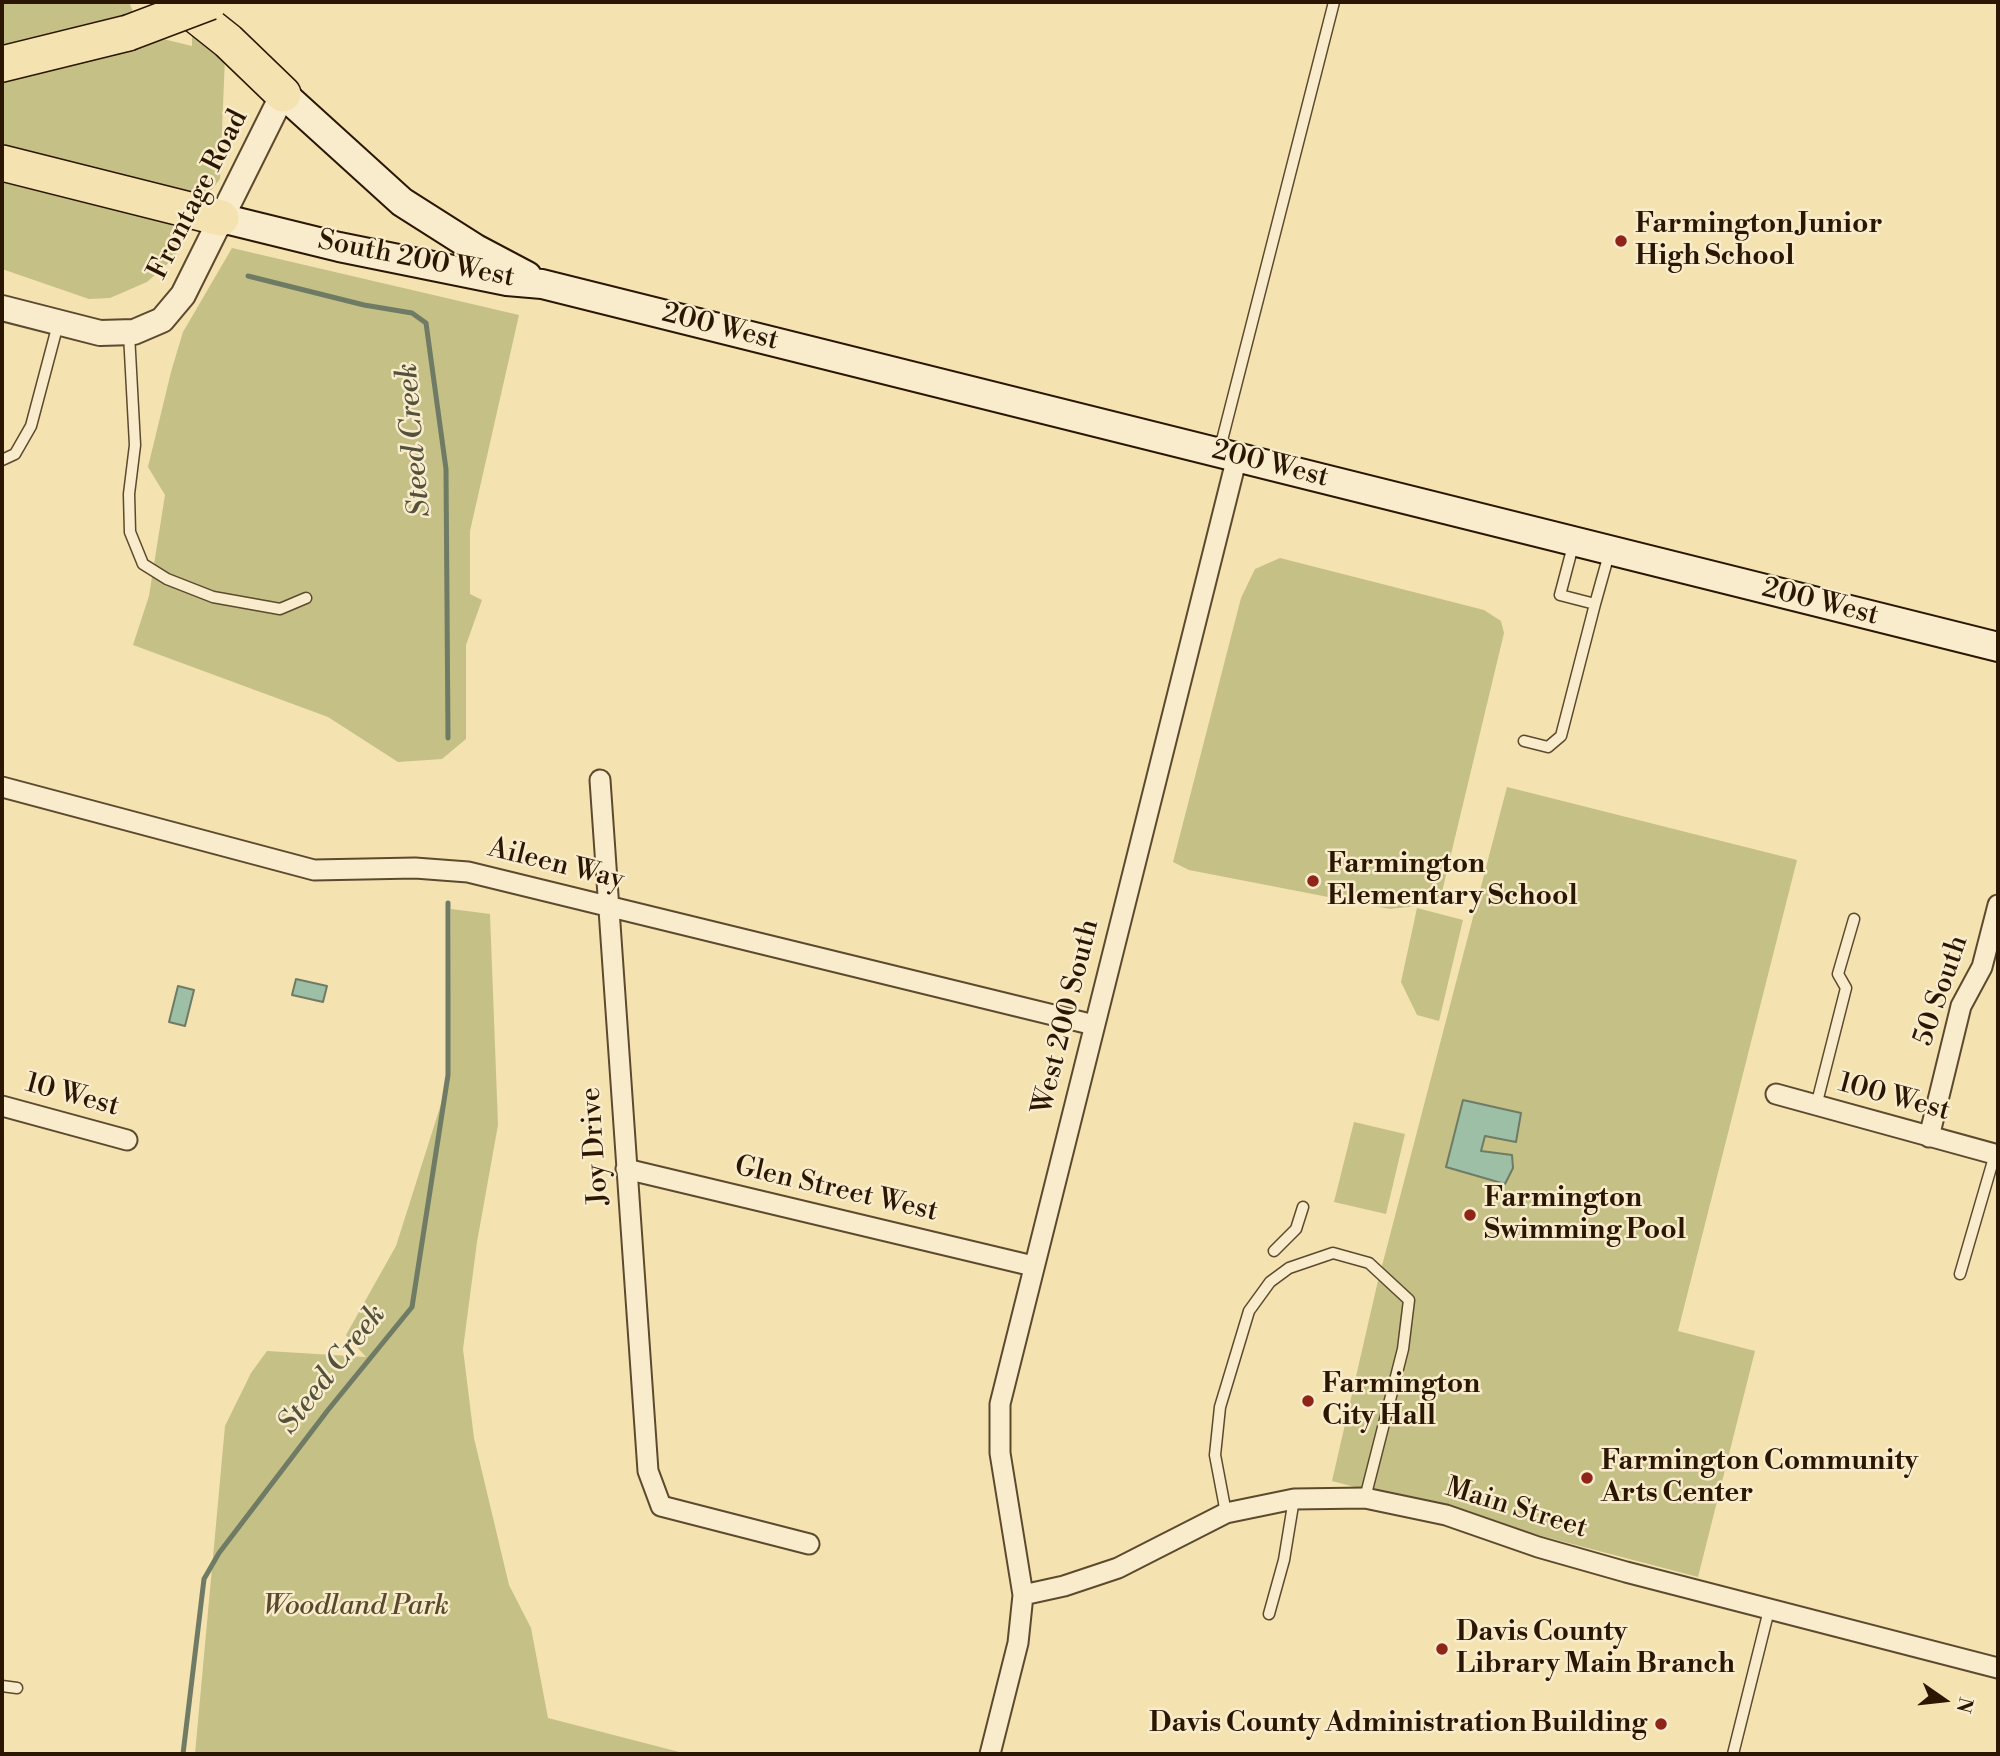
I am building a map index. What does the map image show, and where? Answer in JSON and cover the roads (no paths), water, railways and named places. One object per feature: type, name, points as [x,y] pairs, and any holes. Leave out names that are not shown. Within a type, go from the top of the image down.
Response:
[{"type":"highway","points":[[178,2],[228,41],[283,94]]},
{"type":"highway","points":[[2,64],[128,33],[210,2]]},
{"type":"highway","points":[[2,163],[221,218]]},
{"type":"main road","name":"South 200 West","points":[[283,94],[402,202],[476,249],[542,284]]},
{"type":"main road","name":"South 200 West","points":[[221,218],[339,247],[507,281],[542,284]]},
{"type":"main road","name":"200 West","points":[[542,284],[1998,647]]},
{"type":"street","name":"Frontage Road","points":[[2,308],[100,333],[129,333],[154,324],[178,303],[283,94]]},
{"type":"street","name":"West 200 South","points":[[990,1754],[1018,1643],[1023,1595],[1000,1453],[1000,1404],[1094,1025],[1228,455]]},
{"type":"street","name":"Joy Drive","points":[[600,780],[648,1471],[661,1506],[809,1544]]},
{"type":"street","name":"Aileen Way","points":[[2,788],[314,870],[415,868],[468,872],[1094,1025]]},
{"type":"street","name":"50 South","points":[[1929,1136],[1961,1006],[1982,967],[1998,905]]},
{"type":"street","name":"100 West","points":[[1776,1094],[1997,1155]]},
{"type":"street","name":"10 West","points":[[2,1106],[127,1140]]},
{"type":"street","name":"Glen Street West","points":[[626,1169],[1033,1266]]},
{"type":"street","name":"Main Street","points":[[1023,1595],[1065,1587],[1118,1568],[1226,1513],[1294,1499],[1365,1498],[1446,1515],[1538,1547],[1769,1610],[1998,1668]]},
{"type":"lane","points":[[1228,455],[1334,2]]},
{"type":"lane","points":[[2,460],[15,454],[31,426],[58,324]]},
{"type":"lane","points":[[129,333],[135,445],[129,494],[130,532],[143,564],[167,579],[213,597],[280,609],[306,598]]},
{"type":"lane","points":[[1574,541],[1560,595],[1595,604]]},
{"type":"lane","points":[[1524,741],[1548,747],[1561,736],[1610,550]]},
{"type":"lane","points":[[1816,1106],[1846,988],[1838,974],[1854,919]]},
{"type":"lane","points":[[1960,1274],[1997,1155]]},
{"type":"lane","points":[[1274,1251],[1296,1229],[1303,1207]]},
{"type":"lane","points":[[1226,1513],[1215,1455],[1220,1407],[1250,1311],[1270,1282],[1289,1268],[1333,1253],[1369,1263],[1409,1300],[1403,1349],[1365,1498]]},
{"type":"lane","points":[[1269,1614],[1284,1560],[1294,1499]]},
{"type":"lane","points":[[1734,1754],[1769,1610]]},
{"type":"lane","points":[[2,1686],[17,1688]]},
{"type":"waterway","name":"Steed Creek","points":[[248,276],[364,305],[412,313],[426,323],[446,469],[448,738]]},
{"type":"waterway","name":"Steed Creek","points":[[183,1754],[204,1579],[219,1553],[328,1410],[412,1307],[448,1075],[448,903]]},
{"type":"place","name":"Farmington Junior High School","points":[[1621,241]]},
{"type":"place","name":"Farmington Elementary School","points":[[1313,881]]},
{"type":"place","name":"Farmington Swimming Pool","points":[[1470,1215]]},
{"type":"place","name":"Farmington City Hall","points":[[1308,1401]]},
{"type":"place","name":"Farmington Community Arts Center","points":[[1587,1478]]},
{"type":"place","name":"Davis County Library Main Branch","points":[[1442,1649]]},
{"type":"place","name":"Davis County Administration Building","points":[[1661,1724]]},
{"type":"park label","name":"Woodland Park","points":[[356,1607]]}]
